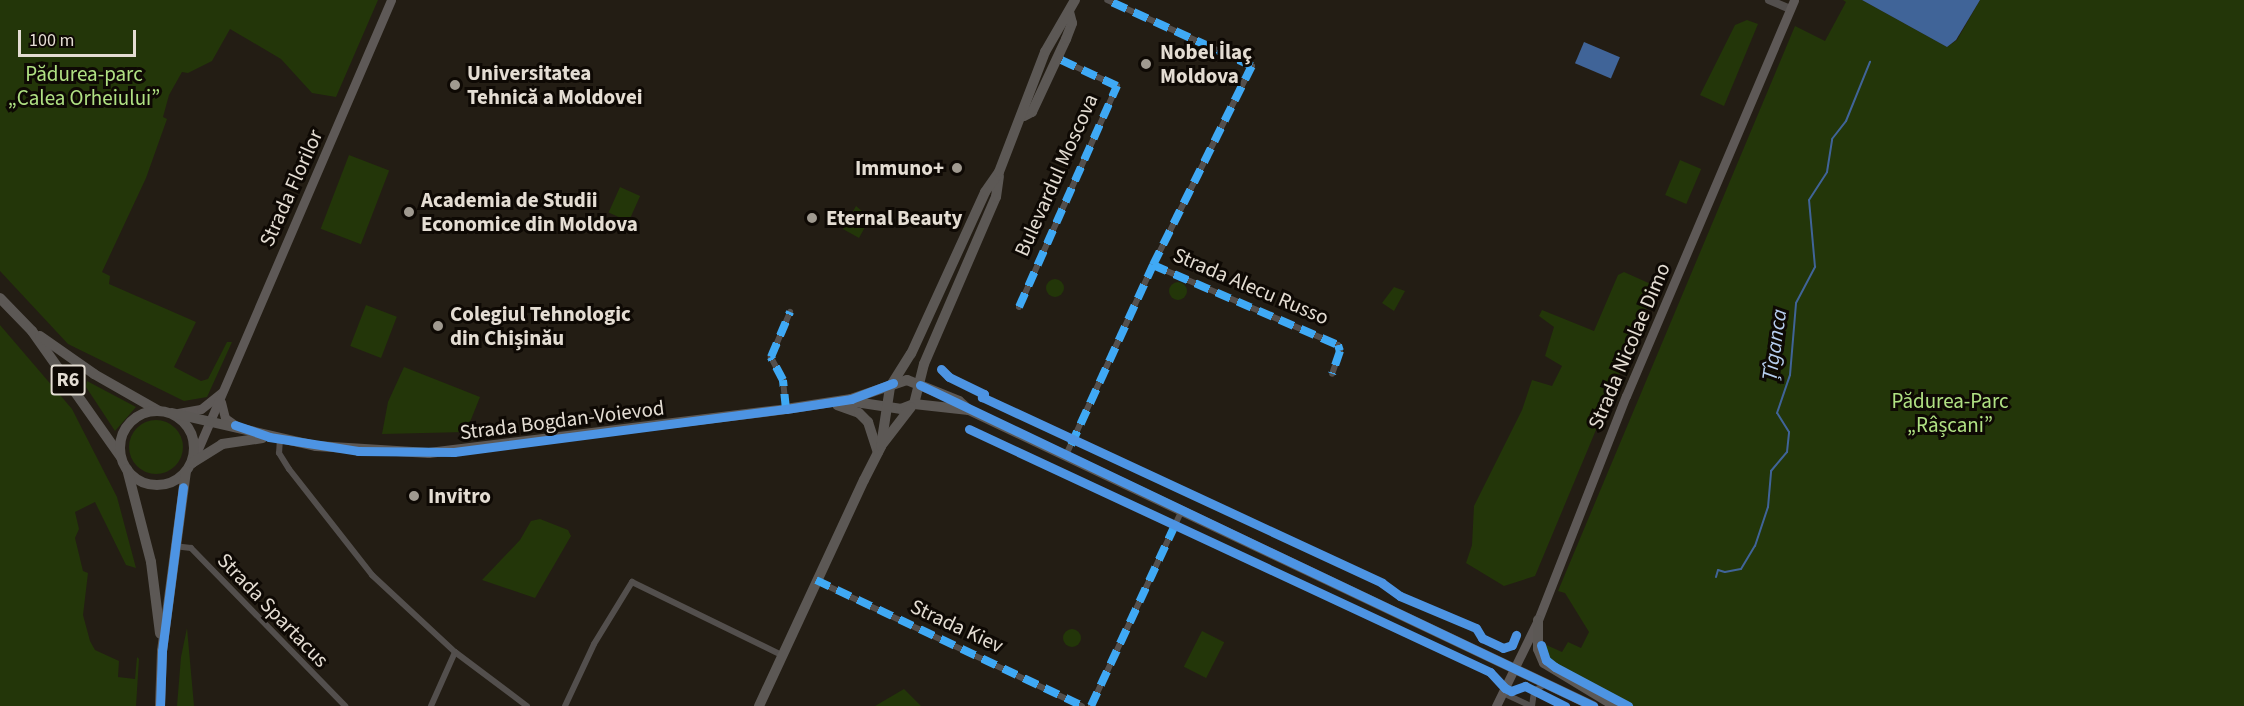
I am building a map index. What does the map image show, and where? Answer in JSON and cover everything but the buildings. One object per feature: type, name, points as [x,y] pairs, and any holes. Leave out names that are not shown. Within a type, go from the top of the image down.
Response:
[{"type":"main road","name":"Strada Florilor","points":[[189,468],[212,421],[222,391],[391,0]]},
{"type":"main road","points":[[879,449],[891,405],[893,383],[910,354],[985,192],[999,172],[1024,116],[1045,52],[1060,22],[1069,12],[1075,0]]},
{"type":"main road","name":"Strada Nicolae Dimo","points":[[1496,706],[1538,620],[1626,396],[1794,0]]},
{"type":"main road","points":[[1024,116],[1032,111],[1057,58],[1072,23],[1069,12]]},
{"type":"main road","points":[[759,706],[879,449],[915,394],[924,364],[996,197],[999,172]]},
{"type":"main road","name":"R6","points":[[0,298],[32,331],[124,463],[149,484],[169,483],[189,468]]},
{"type":"main road","name":"R6","points":[[32,331],[94,374],[159,411],[172,413]]},
{"type":"main road","points":[[924,364],[931,381],[969,410]]},
{"type":"main road","name":"Strada Bogdan-Voievod","points":[[172,413],[235,425],[274,438],[358,451],[454,452],[843,400],[902,379],[915,394],[891,405],[843,400]]},
{"type":"main road","name":"Strada Florilor","points":[[172,413],[201,409],[222,391]]},
{"type":"main road","points":[[222,391],[222,410],[235,425]]},
{"type":"main road","points":[[915,394],[959,401]]},
{"type":"main road","points":[[915,394],[969,410],[1593,706]]},
{"type":"main road","points":[[829,402],[864,417],[871,427],[879,449]]},
{"type":"main road","points":[[159,411],[137,417],[128,425],[123,436],[124,463],[151,562],[162,651]]},
{"type":"main road","points":[[160,706],[162,651],[174,546],[189,468],[188,428],[172,413]]},
{"type":"main road","name":"Strada Bogdan-Voievod","points":[[189,468],[222,444],[274,438]]},
{"type":"main road","points":[[1538,620],[1538,649],[1544,663],[1615,706]]},
{"type":"street","name":"Strada Alecu Russo","points":[[1066,456],[1153,266],[1252,66],[1107,0]]},
{"type":"street","points":[[1769,0],[1790,9]]},
{"type":"street","name":"Bulevardul Moscova","points":[[1019,307],[1117,86],[1057,58]]},
{"type":"street","name":"Strada Alecu Russo","points":[[1153,266],[1338,345],[1341,351],[1332,374]]},
{"type":"street","points":[[786,409],[783,380],[771,357],[790,312]]},
{"type":"street","points":[[274,438],[279,453],[344,542],[400,603],[455,652],[527,706]]},
{"type":"street","points":[[1091,706],[1182,510]]},
{"type":"street","name":"Strada Spartacus","points":[[174,546],[191,548],[345,706]]},
{"type":"street","name":"Strada Kiev","points":[[816,580],[1082,706]]},
{"type":"street","points":[[565,706],[594,644],[632,582],[782,655]]},
{"type":"street","points":[[431,706],[455,652]]},
{"type":"street","points":[[1503,693],[1531,706],[1534,690],[1548,683]]},
{"type":"green space","name":"Pădurea-parc „Calea Orheiului”","points":[[0,0],[378,0],[336,97],[312,93],[281,59],[230,29],[212,61],[188,73],[182,72],[169,95],[163,117],[167,119],[146,178],[102,272],[110,276],[109,284],[196,322],[174,367],[201,381],[208,379],[227,342],[232,342],[207,397],[184,401],[68,344],[0,271]]},
{"type":"green space","name":"Pădurea-Parc „Râșcani”","points":[[1843,0],[1862,0],[1947,47],[1957,40],[1980,0],[2244,0],[2244,706],[1629,706],[1548,659],[1544,644],[1562,652],[1568,642],[1581,648],[1589,632],[1565,593],[1558,591],[1795,26],[1825,41],[1846,2]]},
{"type":"green space","points":[[1747,20],[1758,24],[1724,106],[1700,95],[1735,25]]},
{"type":"green space","points":[[349,155],[389,170],[361,244],[321,229]]},
{"type":"green space","points":[[1680,160],[1701,169],[1686,204],[1665,195]]},
{"type":"green space","points":[[620,187],[640,196],[629,222],[609,213]]},
{"type":"green space","points":[[856,206],[870,218],[859,238],[843,229]]},
{"type":"green space","points":[[1624,272],[1653,285],[1654,291],[1535,576],[1504,586],[1466,563],[1472,545],[1474,506],[1522,410],[1532,380],[1552,386],[1562,366],[1545,356],[1554,327],[1539,316],[1542,310],[1594,331],[1618,275]]},
{"type":"green space","points":[[1055,279],[1061,282],[1064,288],[1061,294],[1055,297],[1049,294],[1046,288],[1049,282]]},
{"type":"green space","points":[[1174,282],[1182,282],[1187,287],[1185,298],[1174,300],[1169,295],[1169,287]]},
{"type":"green space","points":[[1394,287],[1405,291],[1394,311],[1382,303]]},
{"type":"green space","points":[[366,305],[397,317],[381,358],[350,346]]},
{"type":"green space","points":[[0,325],[72,409],[117,497],[136,568],[126,565],[95,502],[75,512],[79,529],[75,538],[83,571],[88,573],[83,615],[90,641],[95,650],[119,661],[118,677],[135,679],[137,657],[139,659],[136,706],[0,706]]},
{"type":"green space","points":[[404,367],[480,397],[466,432],[382,434],[388,402]]},
{"type":"green space","points":[[87,381],[136,407],[115,431],[86,387]]},
{"type":"green space","points":[[156,420],[166,422],[175,428],[181,437],[183,447],[181,457],[175,466],[166,472],[156,474],[146,472],[137,466],[131,457],[129,447],[131,437],[137,428],[146,422]]},
{"type":"green space","points":[[540,519],[568,530],[571,536],[535,598],[482,580],[520,540],[531,521]]},
{"type":"green space","points":[[187,628],[194,706],[177,706],[181,657]]},
{"type":"green space","points":[[1072,629],[1078,632],[1081,638],[1078,644],[1072,647],[1066,644],[1063,638],[1066,632]]},
{"type":"green space","points":[[1202,631],[1224,642],[1206,678],[1184,667]]},
{"type":"green space","points":[[904,689],[921,706],[875,706]]},
{"type":"water","points":[[1862,0],[1980,0],[1956,40],[1947,47]]},
{"type":"water","points":[[1584,42],[1620,57],[1611,78],[1575,63]]},
{"type":"waterway","name":"Țîganca","points":[[1716,577],[1718,570],[1725,572],[1741,569],[1755,546],[1768,507],[1771,471],[1787,452],[1789,432],[1777,413],[1790,375],[1796,303],[1815,267],[1809,200],[1827,172],[1832,139],[1846,121],[1870,62]]},
{"type":"marked path","points":[[1071,445],[1153,265],[1252,66],[1107,0]]},
{"type":"marked path","points":[[1019,307],[1117,86],[1057,58]]},
{"type":"marked path","points":[[1153,265],[1338,345],[1340,351],[1332,374]]},
{"type":"marked path","points":[[786,409],[783,380],[771,357],[790,312]]},
{"type":"marked path","points":[[1091,706],[1177,521]]},
{"type":"marked path","points":[[816,580],[1082,706]]},
{"type":"cycle path","points":[[941,369],[949,377],[984,394],[982,397],[1382,583],[1400,596],[1476,628],[1482,638],[1503,648],[1512,645],[1516,635]]},
{"type":"cycle path","points":[[235,425],[269,437],[358,451],[454,452],[851,399],[893,383]]},
{"type":"cycle path","points":[[920,385],[1593,706]]},
{"type":"cycle path","points":[[969,429],[1490,672],[1505,688],[1511,691],[1525,686],[1565,706]]},
{"type":"cycle path","points":[[160,706],[162,651],[183,487]]},
{"type":"cycle path","points":[[1541,645],[1546,660],[1555,667],[1628,706]]},
{"type":"place","name":"Nobel İlaç Moldova","points":[[1146,64]]},
{"type":"place","name":"Universitatea Tehnică a Moldovei","points":[[455,85]]},
{"type":"place","name":"Immuno+","points":[[957,168]]},
{"type":"place","name":"Academia de Studii Economice din Moldova","points":[[409,212]]},
{"type":"place","name":"Eternal Beauty","points":[[812,218]]},
{"type":"place","name":"Colegiul Tehnologic din Chișinău","points":[[438,326]]},
{"type":"place","name":"Invitro","points":[[414,496]]}]
